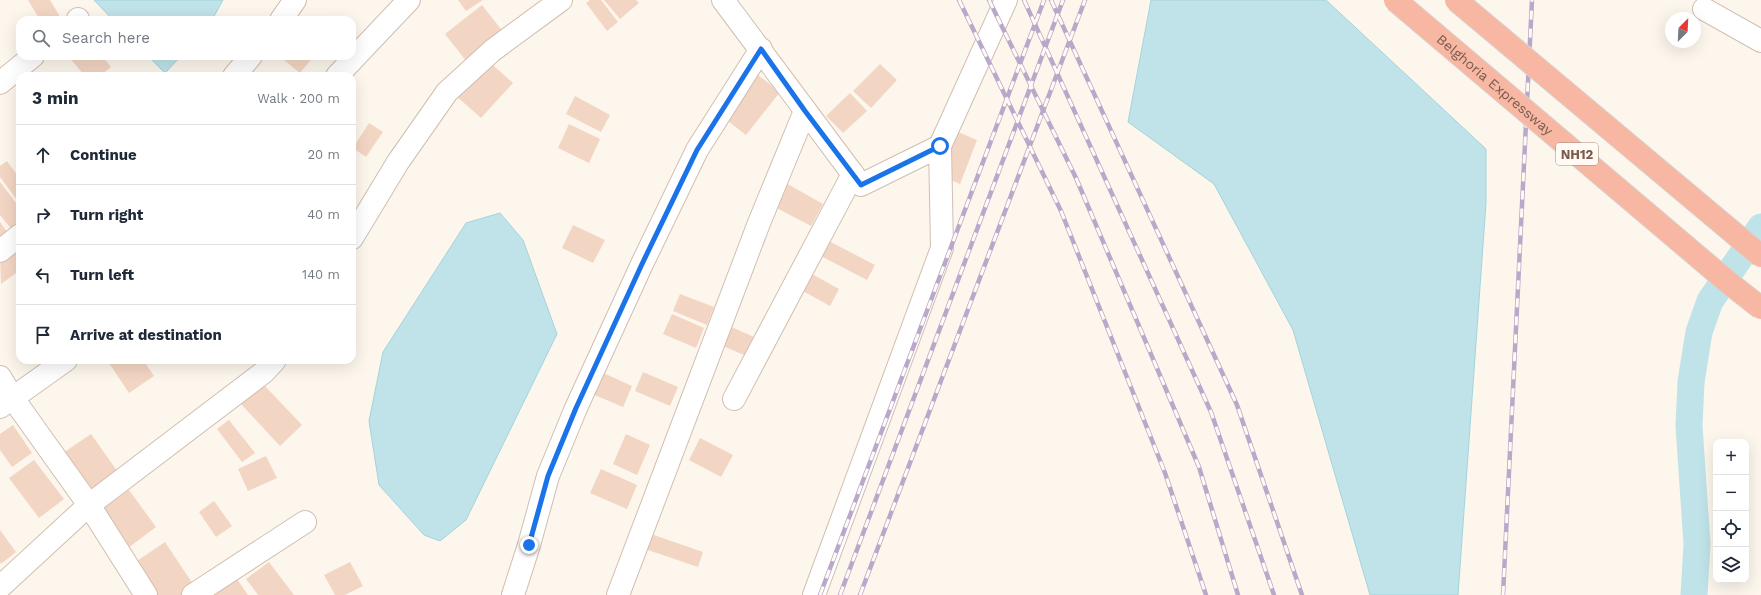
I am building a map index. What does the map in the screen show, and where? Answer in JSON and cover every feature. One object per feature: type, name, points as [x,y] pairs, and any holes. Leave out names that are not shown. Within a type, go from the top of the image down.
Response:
[{"type":"highway","name":"Belghoria Expressway","points":[[1395,0],[1761,308]]},
{"type":"highway","name":"NH12","points":[[1456,0],[1761,256]]},
{"type":"street","points":[[284,16],[295,0]]},
{"type":"street","points":[[356,56],[409,0]]},
{"type":"street","points":[[356,231],[398,162],[447,92],[493,50],[561,0]]},
{"type":"street","points":[[723,0],[861,185],[940,146]]},
{"type":"street","points":[[814,595],[942,248],[940,146],[1006,0]]},
{"type":"street","points":[[1704,9],[1761,41]]},
{"type":"street","points":[[513,595],[529,545],[548,476],[576,408],[642,264],[697,150],[761,49]]},
{"type":"street","points":[[0,83],[28,60]]},
{"type":"street","points":[[237,72],[248,60]]},
{"type":"street","points":[[341,72],[352,60]]},
{"type":"street","points":[[618,595],[759,223],[805,111]]},
{"type":"street","points":[[734,399],[853,174]]},
{"type":"street","points":[[0,250],[16,238]]},
{"type":"street","points":[[6,402],[60,364]]},
{"type":"street","points":[[0,587],[89,505],[264,372],[271,364]]},
{"type":"street","points":[[0,377],[6,402],[89,505],[146,595]]},
{"type":"street","points":[[193,595],[305,522]]},
{"type":"water","points":[[94,0],[223,0],[214,16],[109,16]]},
{"type":"water","points":[[1151,0],[1326,0],[1486,149],[1486,203],[1458,595],[1370,595],[1293,330],[1214,184],[1128,122]]},
{"type":"water","points":[[152,60],[177,60],[166,72],[164,72]]},
{"type":"water","points":[[500,213],[523,240],[557,334],[466,520],[440,541],[424,535],[379,485],[369,421],[383,352],[466,223]]},
{"type":"building","points":[[28,0],[50,0],[60,16],[38,16]]},
{"type":"building","points":[[458,0],[483,0],[466,11]]},
{"type":"building","points":[[590,0],[601,0],[618,22],[607,31],[586,3]]},
{"type":"building","points":[[604,0],[636,0],[639,3],[620,19]]},
{"type":"building","points":[[482,5],[504,33],[467,62],[445,34]]},
{"type":"building","points":[[71,60],[105,60],[111,67],[105,72],[82,72]]},
{"type":"building","points":[[284,60],[311,60],[301,72]]},
{"type":"building","points":[[487,60],[513,83],[481,118],[455,95]]},
{"type":"building","points":[[880,64],[897,80],[871,108],[853,91]]},
{"type":"building","points":[[758,75],[780,92],[746,135],[724,118]]},
{"type":"building","points":[[850,93],[867,111],[843,133],[826,116]]},
{"type":"building","points":[[575,96],[610,115],[601,132],[566,114]]},
{"type":"building","points":[[369,123],[383,132],[366,157],[356,150],[356,143]]},
{"type":"building","points":[[569,124],[600,139],[589,163],[558,148]]},
{"type":"building","points":[[958,132],[977,140],[960,184],[941,176]]},
{"type":"building","points":[[7,161],[16,173],[16,199],[0,177],[0,166]]},
{"type":"building","points":[[0,182],[16,203],[16,228],[13,231],[0,215]]},
{"type":"building","points":[[784,182],[823,204],[811,226],[771,205]]},
{"type":"building","points":[[0,222],[10,236],[0,243]]},
{"type":"building","points":[[573,225],[605,240],[593,263],[562,248]]},
{"type":"building","points":[[823,238],[875,265],[867,280],[815,253]]},
{"type":"building","points":[[16,248],[16,273],[1,284],[0,257]]},
{"type":"building","points":[[812,274],[839,289],[830,306],[803,291]]},
{"type":"building","points":[[680,294],[714,307],[707,325],[673,311]]},
{"type":"building","points":[[672,314],[704,328],[696,348],[663,334]]},
{"type":"building","points":[[729,326],[754,337],[746,356],[721,345]]},
{"type":"building","points":[[110,364],[146,364],[154,376],[129,393]]},
{"type":"building","points":[[599,371],[632,386],[623,407],[590,393]]},
{"type":"building","points":[[643,372],[678,387],[670,406],[635,391]]},
{"type":"building","points":[[263,384],[302,425],[280,446],[241,404]]},
{"type":"building","points":[[229,420],[255,453],[242,462],[217,429]]},
{"type":"building","points":[[13,425],[32,453],[12,467],[0,450],[0,434]]},
{"type":"building","points":[[91,434],[120,475],[88,497],[60,455]]},
{"type":"building","points":[[626,434],[650,445],[637,475],[613,464]]},
{"type":"building","points":[[700,438],[733,455],[721,477],[689,460]]},
{"type":"building","points":[[266,456],[277,478],[248,491],[238,469]]},
{"type":"building","points":[[34,460],[64,499],[39,518],[9,478]]},
{"type":"building","points":[[601,469],[637,485],[627,509],[590,493]]},
{"type":"building","points":[[129,490],[156,527],[128,548],[100,511]]},
{"type":"building","points":[[214,501],[232,526],[216,537],[199,512]]},
{"type":"building","points":[[0,530],[16,552],[1,564],[0,562]]},
{"type":"building","points":[[648,533],[703,552],[698,567],[642,548]]},
{"type":"building","points":[[165,542],[195,587],[182,595],[156,595],[134,563]]},
{"type":"building","points":[[269,562],[294,595],[258,595],[246,579]]},
{"type":"building","points":[[350,562],[363,586],[345,595],[335,595],[324,575]]},
{"type":"building","points":[[235,576],[248,595],[206,595]]},
{"type":"waterway","points":[[1694,595],[1697,544],[1689,426],[1691,382],[1699,332],[1710,301],[1761,227]]},
{"type":"railway","points":[[959,0],[1061,211],[1165,473],[1206,595]]},
{"type":"railway","points":[[989,0],[1076,178],[1199,467],[1238,595]]},
{"type":"railway","points":[[1024,0],[1211,412],[1274,595]]},
{"type":"railway","points":[[820,595],[1044,0]]},
{"type":"railway","points":[[1051,0],[1237,405],[1302,595]]},
{"type":"railway","points":[[840,595],[1063,0]]},
{"type":"railway","points":[[860,595],[1085,0]]},
{"type":"railway","points":[[1503,595],[1532,0]]},
{"type":"route","points":[[529,545],[548,476],[576,408],[642,264],[697,150],[761,49],[805,111],[861,185],[940,146]]}]
